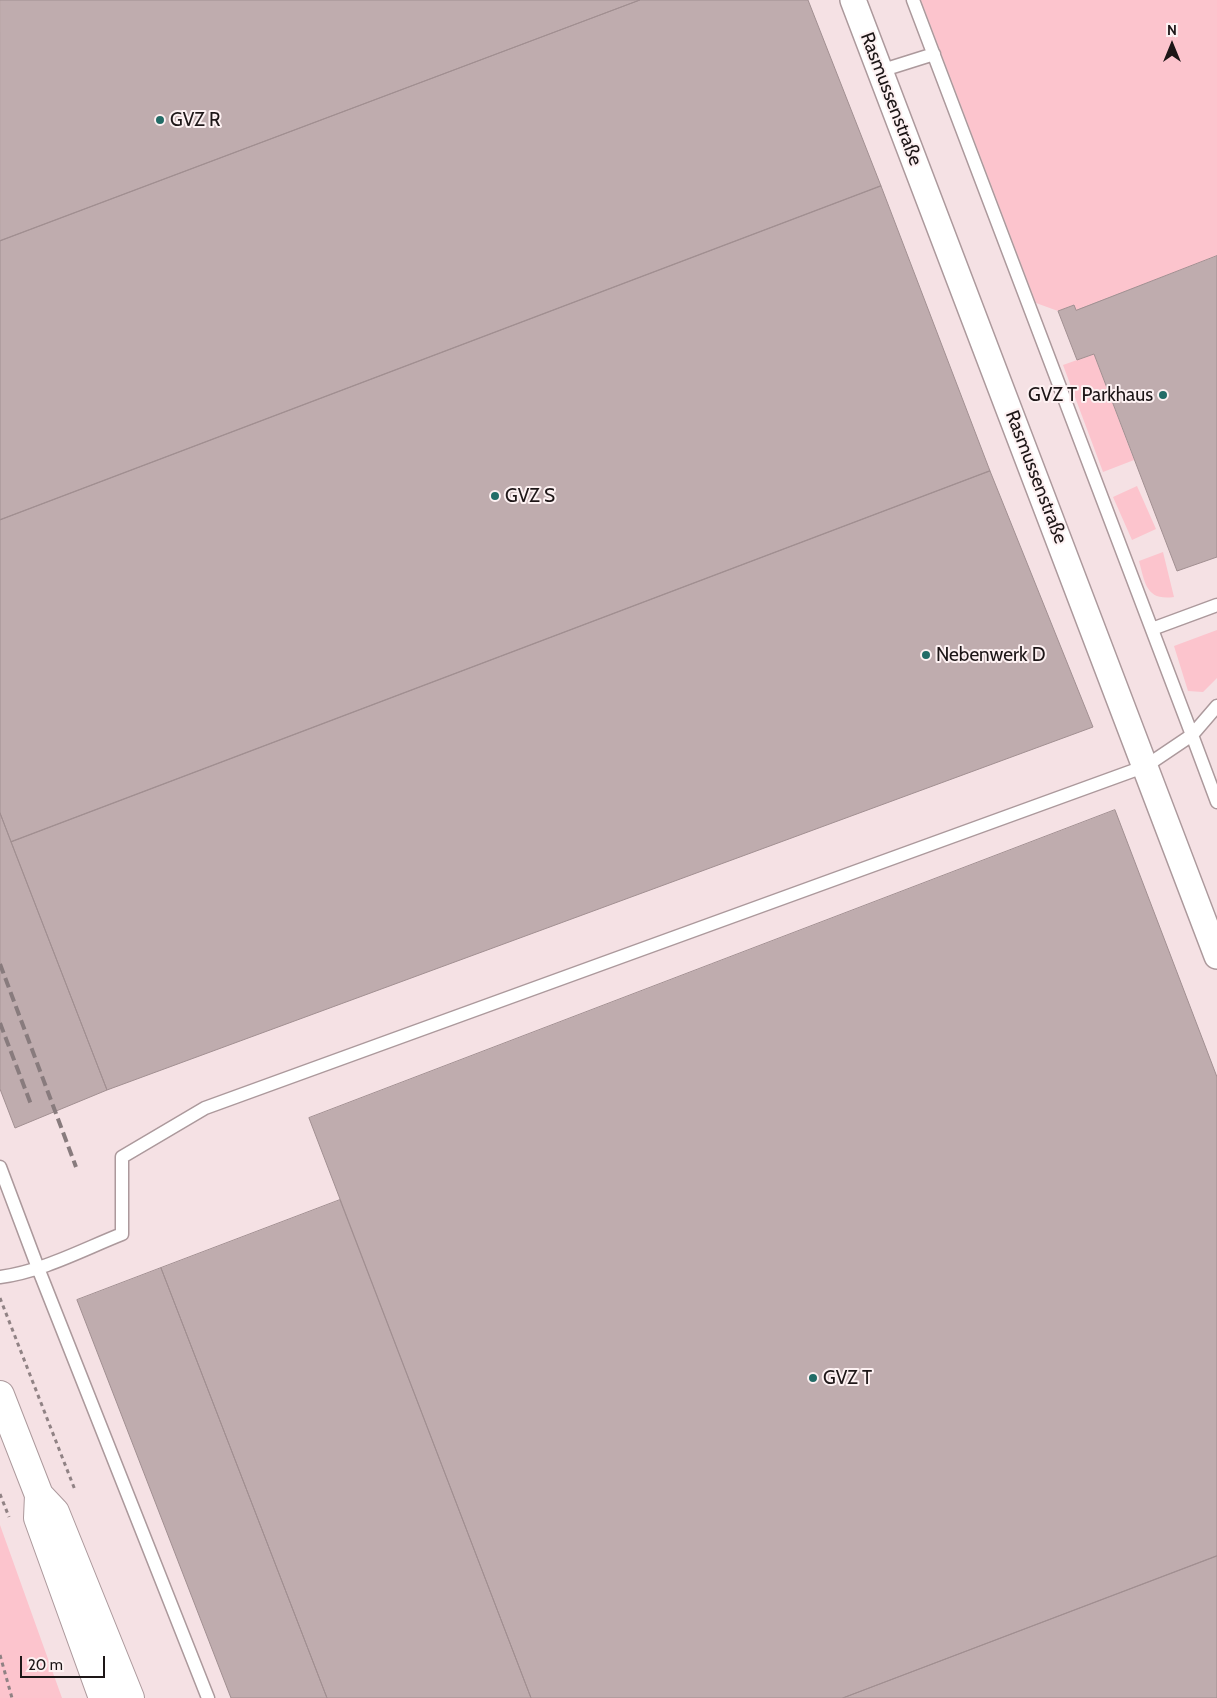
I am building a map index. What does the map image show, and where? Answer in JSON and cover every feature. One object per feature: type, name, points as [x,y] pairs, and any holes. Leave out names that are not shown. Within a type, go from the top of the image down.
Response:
[{"type":"main road","points":[[0,1395],[39,1495],[56,1512],[130,1698]]},
{"type":"main road","points":[[39,1495],[38,1518],[103,1698]]},
{"type":"street","name":"Rasmussenstraße","points":[[853,0],[1217,956]]},
{"type":"lane","points":[[913,0],[1217,802]]},
{"type":"lane","points":[[880,71],[934,54]]},
{"type":"lane","points":[[1152,629],[1217,605]]},
{"type":"lane","points":[[0,1277],[15,1276],[38,1268],[122,1234],[122,1157],[205,1108],[1146,766],[1192,735],[1217,706]]},
{"type":"lane","points":[[0,1167],[208,1698]]},
{"type":"path","points":[[0,1655],[12,1698]]},
{"type":"shaded area","points":[[921,0],[1217,0],[1217,256],[1076,310],[1073,305],[1058,311],[1036,303]]},
{"type":"shaded area","points":[[1094,354],[1134,460],[1103,472],[1063,365]]},
{"type":"shaded area","points":[[1137,486],[1156,529],[1132,540],[1113,497]]},
{"type":"shaded area","points":[[1163,552],[1174,597],[1165,598],[1158,596],[1148,589],[1139,561]]},
{"type":"shaded area","points":[[1217,630],[1217,678],[1203,692],[1188,691],[1174,646]]},
{"type":"shaded area","points":[[0,1525],[62,1698],[0,1698]]},
{"type":"building","name":"GVZ R","points":[[0,0],[640,0],[0,241]]},
{"type":"building","points":[[640,0],[808,0],[881,186],[0,520],[0,241]]},
{"type":"building","name":"GVZ S","points":[[881,186],[990,471],[11,842],[0,813],[0,520]]},
{"type":"building","name":"GVZ T Parkhaus","points":[[1217,256],[1217,557],[1177,571],[1094,354],[1077,360],[1058,311],[1074,305],[1076,310]]},
{"type":"building","points":[[990,471],[1093,727],[107,1090],[11,842]]},
{"type":"building","name":"GVZ T","points":[[1115,810],[1217,1077],[1217,1556],[843,1698],[531,1698],[309,1118]]},
{"type":"building","points":[[0,813],[107,1090],[15,1128],[0,1089]]},
{"type":"building","points":[[340,1200],[531,1698],[327,1698],[161,1268]]},
{"type":"building","points":[[161,1268],[327,1698],[231,1698],[77,1300]]},
{"type":"building","points":[[1217,1556],[1217,1698],[843,1698]]},
{"type":"railway","points":[[0,964],[76,1167]]},
{"type":"railway","points":[[0,1023],[32,1107]]},
{"type":"place","name":"GVZ R","points":[[160,120]]},
{"type":"place","name":"GVZ T Parkhaus","points":[[1163,395]]},
{"type":"place","name":"GVZ S","points":[[495,496]]},
{"type":"place","name":"Nebenwerk D","points":[[926,655]]},
{"type":"place","name":"GVZ T","points":[[813,1378]]}]
